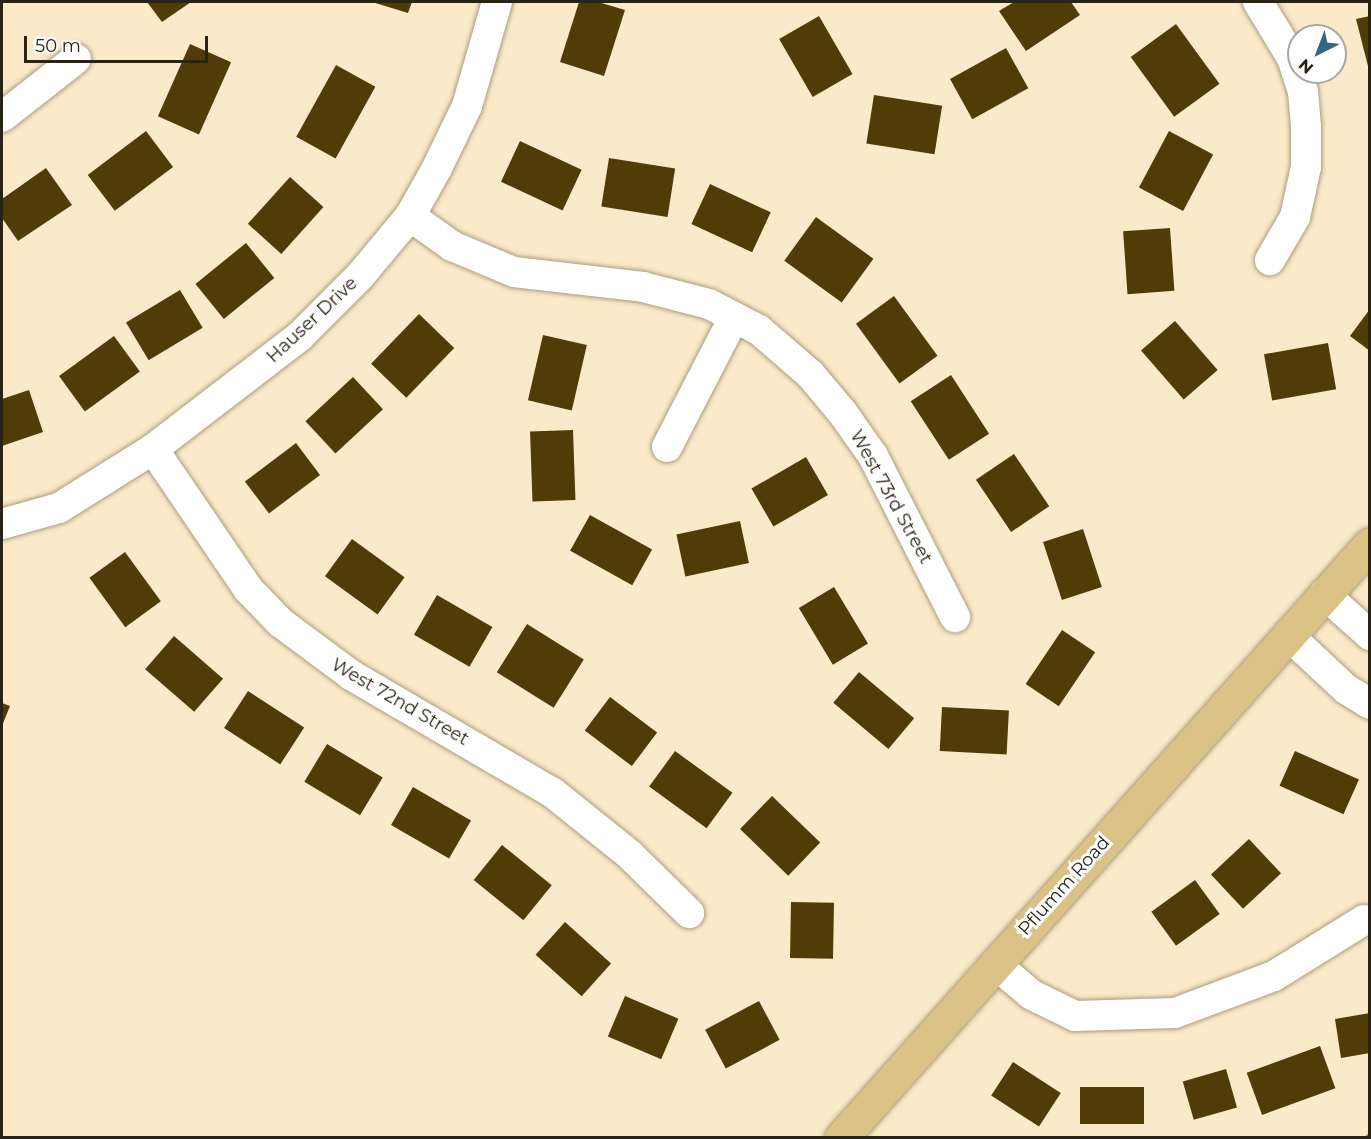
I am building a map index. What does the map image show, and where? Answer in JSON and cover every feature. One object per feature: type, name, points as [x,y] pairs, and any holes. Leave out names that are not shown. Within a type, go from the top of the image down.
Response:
[{"type":"main road","name":"Pflumm Road","points":[[841,1137],[1370,544]]},
{"type":"street","name":"Hauser Drive","points":[[2,524],[58,508],[153,449],[300,336],[360,276],[410,216],[467,106],[497,2]]},
{"type":"street","points":[[1258,2],[1292,58],[1303,92],[1306,127],[1306,167],[1295,217],[1270,260]]},
{"type":"street","points":[[2,117],[76,59]]},
{"type":"street","name":"West 73rd Street","points":[[410,216],[452,246],[514,272],[643,287],[709,304],[734,317],[787,352],[842,412],[873,456],[955,617]]},
{"type":"street","points":[[666,447],[734,317]]},
{"type":"street","name":"West 72nd Street","points":[[153,449],[248,588],[282,623],[351,675],[553,793],[630,855],[689,913]]},
{"type":"street","points":[[1324,594],[1370,635]]},
{"type":"street","points":[[1288,635],[1346,689],[1370,704]]},
{"type":"street","points":[[995,964],[1032,995],[1075,1016],[1174,1013],[1274,976],[1364,920]]},
{"type":"building","points":[[147,2],[191,2],[162,22]]},
{"type":"building","points":[[372,2],[412,2],[408,13]]},
{"type":"building","points":[[579,2],[598,2],[625,10],[604,76],[560,62]]},
{"type":"building","points":[[1014,2],[1071,2],[1080,15],[1026,51],[999,11]]},
{"type":"building","points":[[819,16],[852,74],[813,97],[779,39]]},
{"type":"building","points":[[1370,16],[1370,70],[1369,70],[1356,19]]},
{"type":"building","points":[[1176,24],[1219,84],[1174,117],[1131,57]]},
{"type":"building","points":[[190,44],[231,62],[199,134],[158,116]]},
{"type":"building","points":[[1006,48],[1028,88],[972,119],[950,79]]},
{"type":"building","points":[[336,65],[375,87],[336,159],[296,137]]},
{"type":"building","points":[[874,95],[942,106],[934,154],[866,143]]},
{"type":"building","points":[[146,131],[173,167],[115,211],[88,175]]},
{"type":"building","points":[[1169,131],[1213,154],[1183,211],[1139,188]]},
{"type":"building","points":[[520,141],[582,170],[563,211],[501,182]]},
{"type":"building","points":[[609,158],[675,168],[668,217],[601,206]]},
{"type":"building","points":[[46,168],[72,205],[18,241],[2,218],[2,199]]},
{"type":"building","points":[[290,177],[323,207],[281,254],[248,224]]},
{"type":"building","points":[[710,184],[771,212],[752,252],[691,224]]},
{"type":"building","points":[[816,217],[873,259],[842,302],[784,261]]},
{"type":"building","points":[[1170,228],[1174,291],[1128,294],[1123,231]]},
{"type":"building","points":[[246,243],[274,278],[224,319],[195,284]]},
{"type":"building","points":[[180,290],[203,328],[149,360],[126,322]]},
{"type":"building","points":[[894,296],[937,356],[899,383],[856,324]]},
{"type":"building","points":[[1370,309],[1370,351],[1350,336]]},
{"type":"building","points":[[419,314],[454,348],[406,398],[371,364]]},
{"type":"building","points":[[1175,321],[1218,370],[1184,400],[1141,351]]},
{"type":"building","points":[[543,335],[587,345],[572,410],[528,400]]},
{"type":"building","points":[[114,336],[140,372],[85,412],[59,376]]},
{"type":"building","points":[[1328,343],[1336,389],[1272,401],[1264,354]]},
{"type":"building","points":[[951,375],[989,434],[949,460],[911,401]]},
{"type":"building","points":[[353,377],[383,409],[335,454],[305,421]]},
{"type":"building","points":[[29,390],[43,432],[2,446],[2,399]]},
{"type":"building","points":[[573,430],[575,500],[532,501],[530,432]]},
{"type":"building","points":[[296,443],[320,475],[269,513],[245,482]]},
{"type":"building","points":[[1014,454],[1049,506],[1011,532],[976,480]]},
{"type":"building","points":[[806,457],[828,495],[773,527],[751,488]]},
{"type":"building","points":[[590,515],[652,549],[632,585],[570,551]]},
{"type":"building","points":[[740,521],[749,563],[685,577],[676,535]]},
{"type":"building","points":[[1083,529],[1102,587],[1062,600],[1043,542]]},
{"type":"building","points":[[352,539],[405,577],[378,614],[325,576]]},
{"type":"building","points":[[125,552],[161,601],[125,627],[89,578]]},
{"type":"building","points":[[834,587],[868,644],[833,665],[799,608]]},
{"type":"building","points":[[437,595],[492,627],[469,667],[414,635]]},
{"type":"building","points":[[527,624],[584,660],[554,708],[497,672]]},
{"type":"building","points":[[1062,630],[1095,652],[1059,706],[1026,684]]},
{"type":"building","points":[[174,636],[223,679],[194,712],[145,669]]},
{"type":"building","points":[[859,672],[914,718],[888,749],[833,703]]},
{"type":"building","points":[[248,691],[304,727],[280,764],[224,728]]},
{"type":"building","points":[[610,697],[657,733],[632,766],[585,731]]},
{"type":"building","points":[[2,703],[10,706],[2,726]]},
{"type":"building","points":[[942,707],[1009,711],[1007,754],[940,751]]},
{"type":"building","points":[[327,744],[383,777],[360,815],[304,782]]},
{"type":"building","points":[[675,751],[732,793],[707,828],[649,787]]},
{"type":"building","points":[[1295,751],[1359,779],[1343,814],[1280,786]]},
{"type":"building","points":[[413,787],[471,820],[449,859],[391,825]]},
{"type":"building","points":[[772,796],[820,843],[788,876],[740,829]]},
{"type":"building","points":[[1249,839],[1281,873],[1243,909],[1211,874]]},
{"type":"building","points":[[502,845],[552,885],[523,920],[474,880]]},
{"type":"building","points":[[1195,880],[1220,914],[1176,946],[1151,912]]},
{"type":"building","points":[[791,902],[834,903],[833,959],[790,958]]},
{"type":"building","points":[[565,922],[611,963],[582,996],[536,955]]},
{"type":"building","points":[[625,996],[678,1019],[661,1059],[608,1037]]},
{"type":"building","points":[[759,1001],[780,1040],[726,1068],[705,1030]]},
{"type":"building","points":[[1370,1013],[1370,1053],[1341,1058],[1335,1019]]},
{"type":"building","points":[[1320,1046],[1335,1088],[1262,1115],[1247,1073]]},
{"type":"building","points":[[1013,1062],[1061,1093],[1039,1127],[991,1096]]},
{"type":"building","points":[[1226,1069],[1237,1107],[1194,1120],[1183,1081]]},
{"type":"building","points":[[1080,1087],[1144,1087],[1144,1124],[1080,1124]]}]
